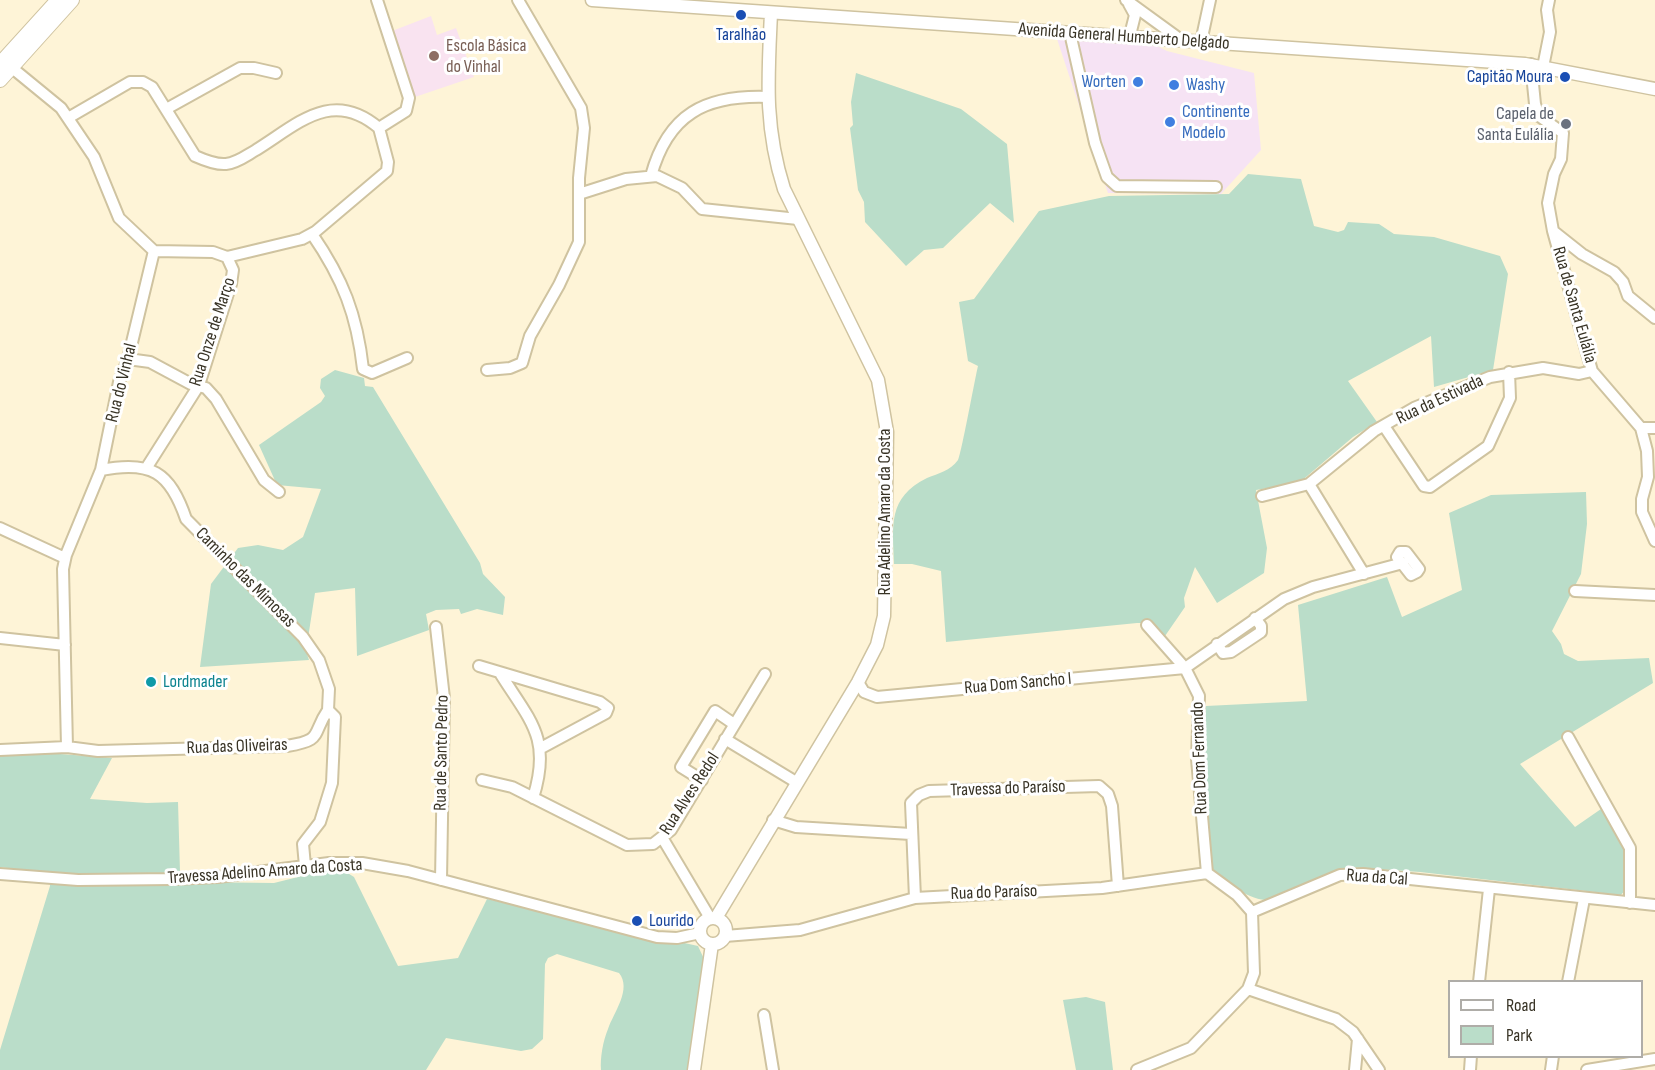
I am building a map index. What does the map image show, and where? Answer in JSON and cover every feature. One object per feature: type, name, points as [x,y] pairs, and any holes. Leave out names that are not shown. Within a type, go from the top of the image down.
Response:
[{"type":"main road","points":[[0,80],[3,63],[58,0]]},
{"type":"main road","points":[[3,63],[72,0]]},
{"type":"street","points":[[377,0],[409,98],[406,111],[379,128]]},
{"type":"street","points":[[487,370],[510,368],[522,363],[530,336],[559,285],[579,242],[579,195],[584,128],[581,108],[518,0]]},
{"type":"street","name":"Avenida General Humberto Delgado","points":[[592,0],[750,6],[771,13],[1537,66],[1655,89]]},
{"type":"street","points":[[1201,42],[1210,0]]},
{"type":"street","points":[[1537,66],[1550,32],[1547,10],[1549,0]]},
{"type":"street","points":[[1122,36],[1131,32],[1135,15],[1127,1]]},
{"type":"street","points":[[1127,1],[1181,40]]},
{"type":"street","name":"Rua Adelino Amaro da Costa","points":[[713,918],[858,682],[877,645],[884,616],[886,417],[878,380],[798,219],[776,165],[770,138],[767,97],[771,13]]},
{"type":"street","points":[[1070,33],[1095,142],[1107,177],[1117,186],[1125,187],[1216,188]]},
{"type":"street","points":[[3,63],[51,99],[68,118],[94,157],[120,218],[154,251],[213,252],[226,257],[251,254],[312,234],[387,171],[388,162],[379,128],[366,117],[350,110],[326,110],[242,158],[226,164],[207,161],[195,156],[168,108],[152,87],[130,82],[68,118]]},
{"type":"street","name":"Rua de Santa Eulália","points":[[1537,66],[1535,104],[1539,116],[1563,133],[1561,159],[1554,174],[1548,202],[1553,231],[1592,370],[1641,428],[1651,451],[1648,477],[1642,499],[1642,512],[1655,541]]},
{"type":"street","points":[[168,108],[240,68],[254,68],[276,73]]},
{"type":"street","points":[[651,176],[657,156],[672,132],[702,105],[726,98],[767,97]]},
{"type":"street","points":[[579,195],[626,179],[657,176],[682,188],[702,209],[798,219]]},
{"type":"street","points":[[1553,231],[1582,254],[1614,272],[1623,282],[1628,296],[1655,318]]},
{"type":"street","points":[[312,234],[347,294],[359,331],[363,369],[372,373],[407,358]]},
{"type":"street","name":"Rua do Vinhal","points":[[67,747],[64,645],[66,558],[101,470],[119,382],[128,359],[154,251]]},
{"type":"street","name":"Rua Onze de Março","points":[[147,467],[199,385],[231,284],[233,270],[226,257]]},
{"type":"street","points":[[128,359],[150,362],[191,384],[206,388],[216,399],[264,480],[279,492]]},
{"type":"street","name":"Rua da Estivada","points":[[1509,372],[1509,398],[1488,446],[1430,487],[1424,486],[1384,426],[1441,396],[1490,376],[1509,372],[1543,368],[1579,374],[1592,370]]},
{"type":"street","points":[[1262,496],[1309,484],[1384,426]]},
{"type":"street","points":[[1641,428],[1655,428]]},
{"type":"street","points":[[101,470],[119,467],[147,467]]},
{"type":"street","name":"Caminho das Mimosas","points":[[147,467],[168,480],[179,499],[186,519],[303,637],[319,660],[329,689],[328,710]]},
{"type":"street","points":[[1309,484],[1364,574]]},
{"type":"street","points":[[0,528],[66,558]]},
{"type":"street","points":[[1185,668],[1217,644],[1223,654],[1232,652],[1261,632],[1261,626],[1255,618],[1284,599],[1313,587],[1403,563]]},
{"type":"street","points":[[1575,591],[1655,594]]},
{"type":"street","name":"Rua Dom Fernando","points":[[1147,625],[1185,668],[1199,696],[1197,759],[1207,873]]},
{"type":"street","name":"Rua de Santo Pedro","points":[[436,627],[444,698],[441,880]]},
{"type":"street","points":[[0,638],[64,645]]},
{"type":"street","points":[[479,666],[600,702],[608,708],[606,714],[596,720],[541,748]]},
{"type":"street","name":"Rua Dom Sancho I","points":[[858,682],[864,692],[877,697],[1185,668]]},
{"type":"street","points":[[500,673],[535,728],[541,748],[532,798]]},
{"type":"street","name":"Rua Alves Redol","points":[[482,780],[512,787],[627,845],[644,846],[663,839],[702,780],[765,674]]},
{"type":"street","points":[[305,866],[303,844],[320,822],[332,783],[335,717],[328,710]]},
{"type":"street","name":"Rua das Oliveiras","points":[[0,750],[67,747],[98,752],[287,746],[306,743],[319,733],[328,710]]},
{"type":"street","points":[[702,780],[681,767],[715,711],[734,724]]},
{"type":"street","points":[[1568,737],[1629,848],[1630,903]]},
{"type":"street","points":[[725,739],[796,782]]},
{"type":"street","name":"Travessa do Paraíso","points":[[915,898],[911,803],[919,795],[929,791],[1099,786],[1108,794],[1112,806],[1118,886]]},
{"type":"street","points":[[773,820],[796,827],[911,834]]},
{"type":"street","points":[[663,839],[713,918],[724,924],[725,936],[721,942],[712,944],[706,942],[700,933],[701,926],[713,918]]},
{"type":"street","name":"Travessa Adelino Amaro da Costa","points":[[0,874],[78,880],[173,879],[305,866],[362,863],[441,880],[657,937],[677,938],[700,933]]},
{"type":"street","points":[[1137,1070],[1154,1067],[1191,1048],[1248,989],[1254,973],[1252,912],[1237,895],[1207,873]]},
{"type":"street","name":"Rua do Paraíso","points":[[725,936],[800,930],[915,898],[1118,886],[1207,873]]},
{"type":"street","name":"Rua da Cal","points":[[1252,912],[1340,875],[1364,874],[1655,905]]},
{"type":"street","points":[[1479,980],[1489,889]]},
{"type":"street","points":[[1568,980],[1584,899]]},
{"type":"street","points":[[694,1070],[712,944]]},
{"type":"street","points":[[1248,989],[1336,1018],[1358,1039],[1379,1070]]},
{"type":"street","points":[[764,1015],[773,1070]]},
{"type":"street","points":[[1355,1070],[1358,1039]]},
{"type":"street","points":[[1587,1070],[1655,1059]]},
{"type":"shaded area","name":"Escola Básica do Vinhal","points":[[431,16],[437,35],[456,28],[474,77],[415,97],[392,31]]},
{"type":"shaded area","points":[[1057,39],[1155,45],[1167,51],[1254,73],[1261,150],[1221,194],[1108,193]]},
{"type":"green space","points":[[856,73],[961,109],[1007,144],[1014,223],[990,203],[943,248],[924,250],[906,266],[865,222],[864,202],[858,190],[850,128],[853,125],[851,102]]},
{"type":"green space","points":[[1248,174],[1301,179],[1314,226],[1338,232],[1344,230],[1348,222],[1379,224],[1394,234],[1434,237],[1500,256],[1508,274],[1493,370],[1434,387],[1431,336],[1348,381],[1377,422],[1353,437],[1299,483],[1256,490],[1267,548],[1264,573],[1217,603],[1195,567],[1184,598],[1185,607],[1165,636],[1150,623],[1137,623],[946,642],[941,571],[912,564],[894,564],[893,525],[895,514],[905,494],[927,478],[951,467],[960,455],[978,366],[968,361],[959,302],[974,299],[1039,211],[1109,196],[1229,194]]},
{"type":"green space","points":[[335,370],[364,378],[365,386],[373,387],[480,563],[483,574],[505,597],[503,615],[477,609],[461,614],[459,609],[436,610],[426,614],[429,630],[357,656],[355,588],[315,593],[306,651],[309,660],[200,667],[211,584],[238,548],[258,545],[283,550],[303,537],[321,489],[277,485],[259,445],[321,402],[325,396],[320,388],[321,379]]},
{"type":"green space","points":[[1586,492],[1587,524],[1581,574],[1552,631],[1561,644],[1564,654],[1578,661],[1649,658],[1653,683],[1520,764],[1575,827],[1601,809],[1624,836],[1626,889],[1621,895],[1420,872],[1347,867],[1265,900],[1242,892],[1220,876],[1209,864],[1199,731],[1206,706],[1307,701],[1298,605],[1387,577],[1402,617],[1462,590],[1449,513],[1491,495]]},
{"type":"green space","points":[[48,753],[112,758],[90,799],[147,803],[178,802],[180,872],[192,882],[274,883],[338,867],[354,877],[398,966],[458,958],[487,899],[698,946],[704,959],[693,1070],[601,1070],[603,1044],[621,1001],[623,979],[619,973],[557,954],[548,958],[545,964],[543,1039],[532,1049],[521,1051],[446,1038],[426,1070],[0,1070],[0,1050],[50,886],[51,874],[0,867],[0,754]]},
{"type":"green space","points":[[1086,997],[1105,1002],[1113,1070],[1076,1070],[1063,1000]]},
{"type":"place","name":"Taralhão","points":[[741,15]]},
{"type":"place","name":"Escola Básica do Vinhal","points":[[434,56]]},
{"type":"place","name":"Capitão Moura","points":[[1565,77]]},
{"type":"place","name":"Worten","points":[[1138,82]]},
{"type":"place","name":"Washy","points":[[1174,85]]},
{"type":"place","name":"Continente Modelo","points":[[1170,122]]},
{"type":"place","name":"Capela de Santa Eulália","points":[[1566,124]]},
{"type":"place","name":"Lordmader","points":[[151,682]]},
{"type":"place","name":"Lourido","points":[[637,921]]}]
